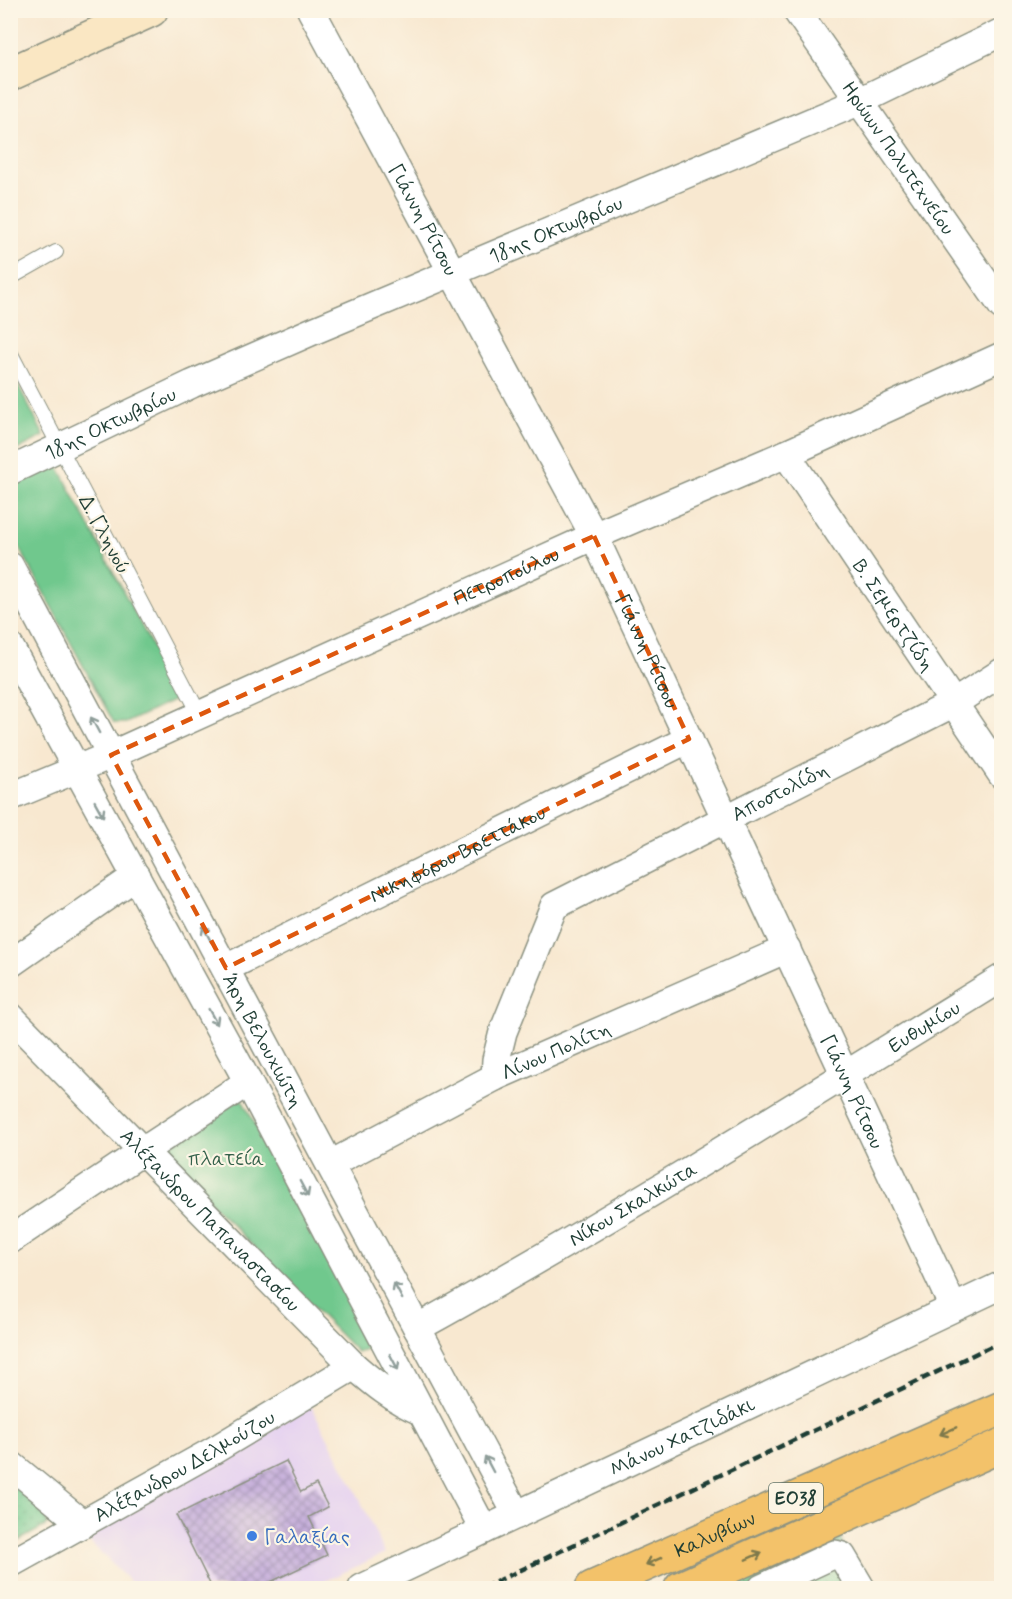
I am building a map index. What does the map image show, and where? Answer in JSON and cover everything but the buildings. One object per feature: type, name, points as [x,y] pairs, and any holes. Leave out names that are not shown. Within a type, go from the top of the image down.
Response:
[{"type":"main road","name":"Καλυβίων","points":[[592,1588],[1002,1408]]},
{"type":"main road","name":"Καλυβίων","points":[[681,1588],[719,1581],[1002,1445]]},
{"type":"street","points":[[10,74],[151,10]]},
{"type":"street","name":"Γιάννη Ρίτσου","points":[[311,10],[594,536],[954,1307]]},
{"type":"street","name":"Ηρώων Πολυτεχνείου","points":[[796,10],[1002,306]]},
{"type":"street","name":"18ης Οκτωβρίου","points":[[10,471],[202,380],[451,272],[858,102],[1002,32]]},
{"type":"street","name":"Πετροπούλου","points":[[10,797],[111,755],[594,536],[786,454],[1002,356]]},
{"type":"street","name":"Β. Σεμερτζίδη","points":[[786,454],[1002,775]]},
{"type":"street","name":"Άρη Βελουχιώτη","points":[[10,566],[517,1515]]},
{"type":"street","name":"Άρη Βελουχιώτη","points":[[10,647],[248,1082],[484,1530]]},
{"type":"street","name":"Αποστολίδη","points":[[495,1077],[496,1060],[503,1032],[554,906],[954,703],[1002,672]]},
{"type":"street","name":"Νικηφόρου Βρεττάκου","points":[[226,968],[689,739]]},
{"type":"street","points":[[10,964],[136,876]]},
{"type":"street","name":"Λίνου Πολίτη","points":[[331,1164],[495,1077],[787,949]]},
{"type":"street","name":"Ευθυμίου","points":[[845,1074],[1002,978]]},
{"type":"street","name":"Αλέξανδρου Παπαναστασίου","points":[[10,1016],[354,1366],[401,1403],[420,1411]]},
{"type":"street","name":"Νίκου Σκαλκώτα","points":[[417,1328],[501,1282],[845,1074]]},
{"type":"street","points":[[10,1240],[248,1082]]},
{"type":"street","name":"Μάνου Χατζιδάκι","points":[[362,1588],[1002,1285]]},
{"type":"street","name":"Αλέξανδρου Δελμούζου","points":[[10,1564],[211,1452],[354,1366]]},
{"type":"street","points":[[10,1464],[83,1524]]},
{"type":"street","points":[[762,1588],[835,1554],[842,1556],[861,1588]]},
{"type":"lane","points":[[10,278],[56,252]]},
{"type":"lane","name":"Δ. Γληνού","points":[[10,352],[200,715]]},
{"type":"highlighted area","points":[[594,536],[689,739],[226,968],[111,755]]},
{"type":"shaded area","points":[[311,1406],[355,1489],[385,1553],[310,1588],[133,1588],[129,1581],[84,1536]]},
{"type":"green space","points":[[11,371],[44,436],[10,453]]},
{"type":"green space","points":[[56,462],[179,698],[126,723],[114,723],[11,532],[11,486]]},
{"type":"green space","name":"πλατεία","points":[[241,1098],[368,1332],[369,1345],[364,1350],[357,1352],[161,1152]]},
{"type":"green space","points":[[10,1478],[47,1508],[47,1525],[11,1545]]},
{"type":"green space","points":[[839,1534],[843,1543],[748,1588],[727,1588]]},
{"type":"green space","points":[[831,1569],[837,1569],[853,1588],[791,1588]]},
{"type":"railway","points":[[483,1588],[1002,1341]]},
{"type":"place","name":"Γαλαξίας","points":[[252,1536]]}]
